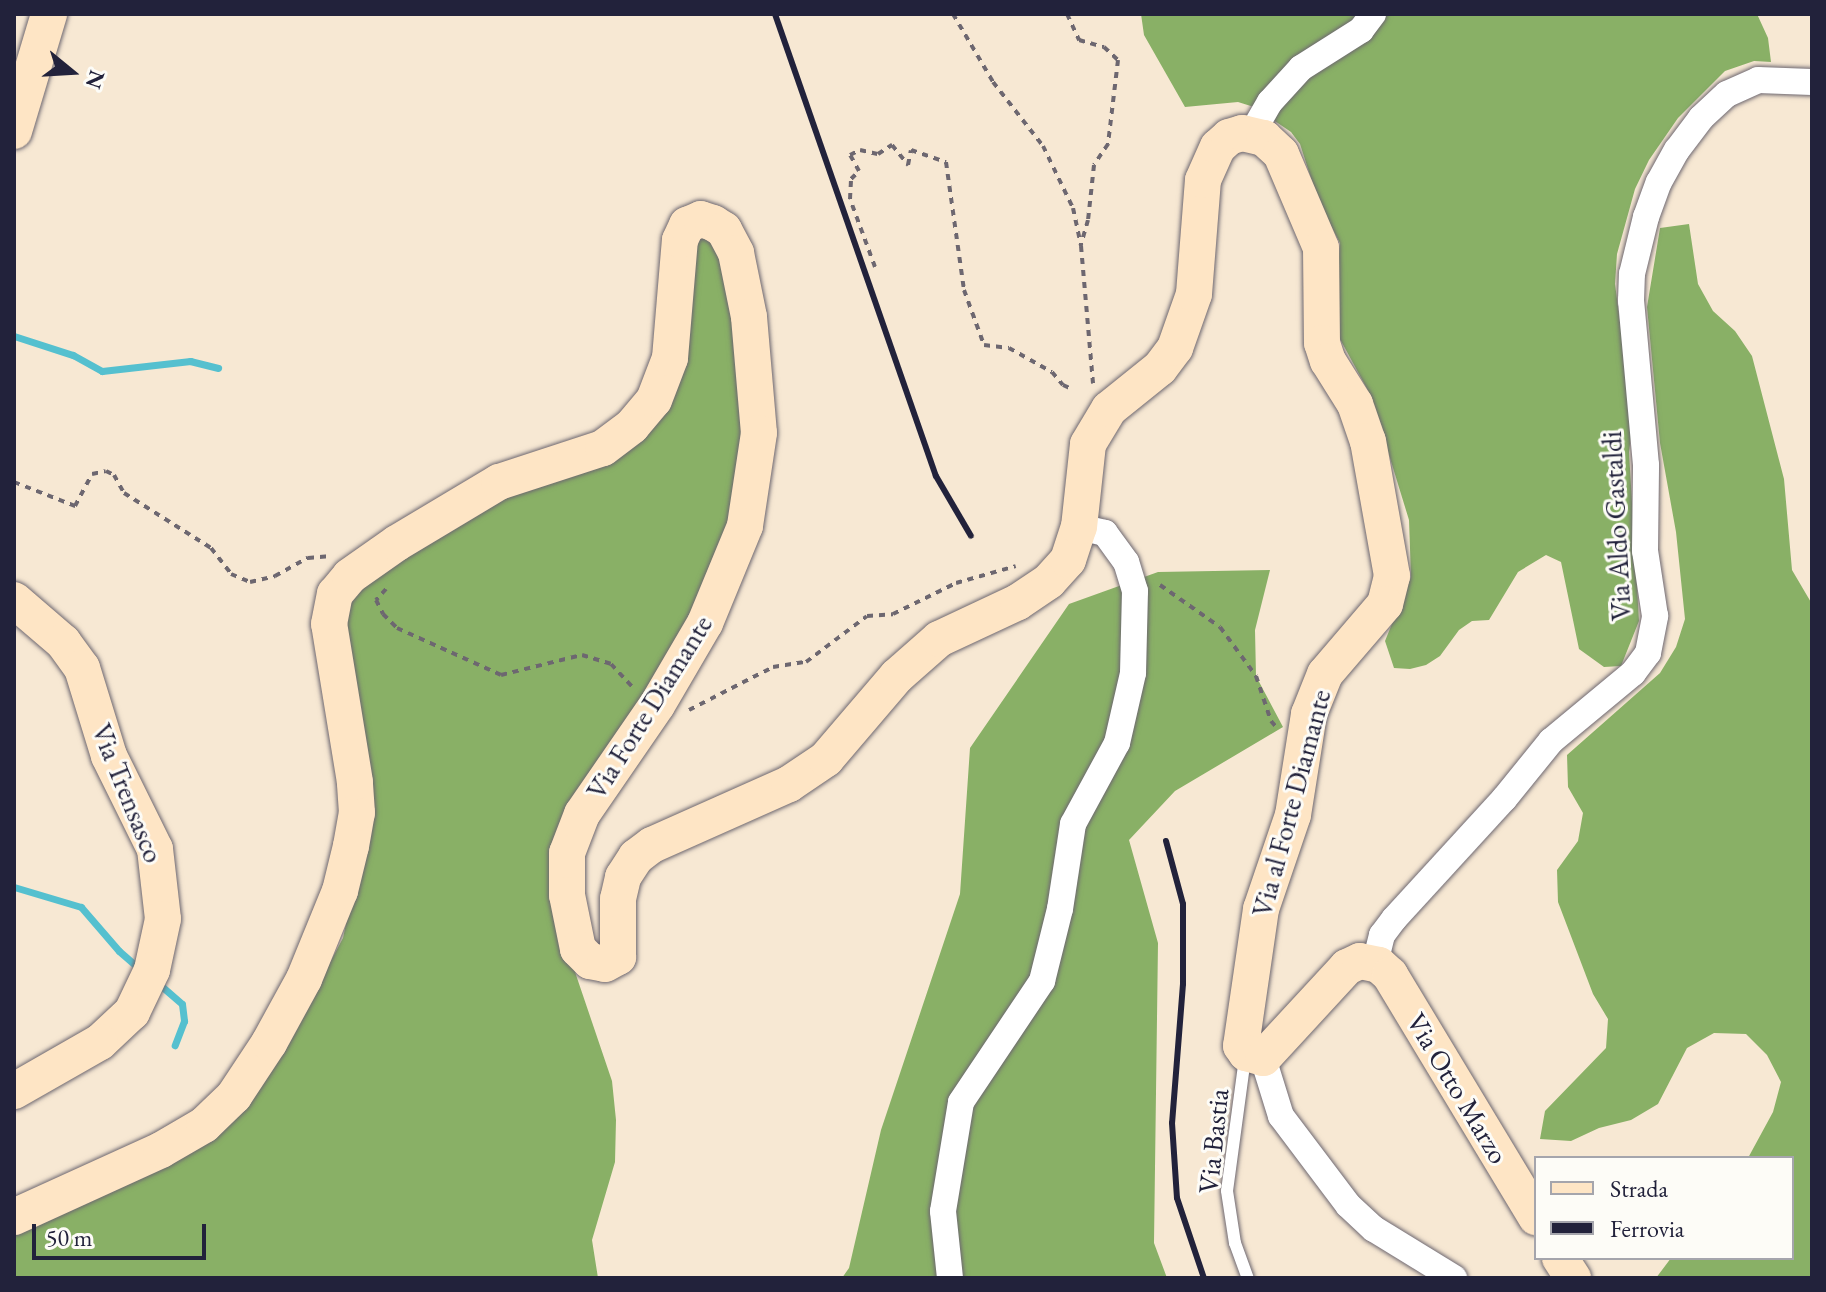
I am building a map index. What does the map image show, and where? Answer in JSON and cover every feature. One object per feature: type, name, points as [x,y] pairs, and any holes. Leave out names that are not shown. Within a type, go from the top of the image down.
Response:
[{"type":"main road","points":[[14,131],[49,14]]},
{"type":"main road","points":[[1079,527],[1084,457],[1093,432],[1109,409],[1160,368],[1175,348],[1194,294],[1200,194],[1207,166],[1229,137],[1252,133]]},
{"type":"main road","name":"Via al Forte Diamante","points":[[1252,133],[1264,138],[1281,154],[1321,248],[1322,343],[1328,361],[1355,404],[1368,441],[1391,566],[1390,591],[1385,604],[1325,674],[1309,714],[1293,815],[1261,909],[1240,1035],[1254,1056]]},
{"type":"main road","name":"Via Forte Diamante","points":[[14,1217],[161,1150],[204,1125],[234,1096],[269,1043],[304,979],[340,891],[351,846],[357,813],[355,782],[329,624],[335,594],[350,576],[397,543],[499,482],[603,448],[632,426],[654,400],[670,358],[680,240],[687,225],[701,219],[724,230],[736,253],[749,317],[759,433],[745,526],[705,623],[663,695],[582,814],[567,853],[567,895],[578,949],[590,961],[605,964],[618,957],[618,899],[623,877],[636,857],[652,845],[789,784],[826,759],[897,676],[939,639],[1018,602],[1049,581],[1068,560],[1079,527]]},
{"type":"main road","name":"Via Trensasco","points":[[14,600],[63,642],[82,668],[109,756],[155,849],[163,919],[152,970],[132,1012],[100,1042],[14,1091]]},
{"type":"main road","points":[[1254,1056],[1347,967],[1360,961],[1375,963]]},
{"type":"main road","name":"Via Otto Marzo","points":[[1375,963],[1390,975],[1534,1214]]},
{"type":"main road","points":[[1561,1260],[1573,1278]]},
{"type":"street","points":[[1252,133],[1270,102],[1301,68],[1361,30],[1373,14]]},
{"type":"street","name":"Via Aldo Gastaldi","points":[[1375,963],[1382,935],[1394,919],[1504,799],[1551,741],[1633,673],[1648,653],[1655,616],[1645,551],[1646,465],[1631,301],[1632,274],[1646,217],[1672,159],[1714,104],[1742,85],[1758,80],[1812,82]]},
{"type":"street","points":[[950,1278],[943,1211],[961,1102],[1042,981],[1060,909],[1073,824],[1117,743],[1133,673],[1135,591],[1126,562],[1105,533],[1079,527]]},
{"type":"street","points":[[1254,1056],[1281,1116],[1348,1205],[1374,1229],[1454,1278]]},
{"type":"lane","name":"Via Bastia","points":[[1248,1278],[1235,1243],[1227,1191],[1232,1140],[1254,1056]]},
{"type":"path","points":[[953,14],[993,82],[1043,146],[1073,208],[1081,246],[1094,391],[1109,409]]},
{"type":"path","points":[[1067,14],[1079,40],[1104,47],[1118,60],[1111,131],[1108,144],[1094,165],[1088,220],[1081,246]]},
{"type":"path","points":[[875,267],[850,199],[851,179],[859,171],[850,155],[860,150],[878,154],[892,145],[908,165],[911,150],[946,162],[964,290],[984,345],[1009,348],[1052,372],[1063,385],[1072,389]]},
{"type":"path","points":[[14,482],[75,506],[92,474],[106,471],[114,475],[124,493],[211,548],[231,574],[250,582],[275,576],[308,558],[343,557]]},
{"type":"path","points":[[392,582],[376,600],[383,614],[397,628],[501,675],[582,655],[611,664],[634,688],[656,677],[663,695],[676,714],[684,713],[773,667],[806,662],[867,616],[893,614],[956,583],[1018,565]]},
{"type":"path","points":[[1159,584],[1220,627],[1256,676],[1271,721],[1303,756]]},
{"type":"green space","points":[[1141,14],[1757,14],[1768,38],[1771,62],[1754,61],[1725,71],[1678,118],[1649,160],[1635,189],[1617,254],[1615,284],[1633,421],[1629,452],[1639,621],[1621,666],[1604,667],[1579,649],[1561,562],[1546,555],[1518,572],[1489,620],[1472,621],[1459,630],[1440,656],[1426,665],[1410,669],[1394,668],[1385,641],[1411,577],[1409,520],[1371,396],[1334,328],[1340,243],[1319,203],[1300,144],[1291,132],[1254,107],[1238,102],[1185,107],[1144,35]]},
{"type":"green space","points":[[1689,224],[1698,284],[1713,311],[1735,331],[1752,356],[1784,479],[1792,570],[1812,604],[1812,1278],[1656,1278],[1670,1260],[1794,1260],[1794,1156],[1749,1156],[1773,1112],[1781,1082],[1767,1055],[1746,1034],[1714,1033],[1687,1048],[1658,1104],[1631,1120],[1599,1128],[1571,1141],[1540,1139],[1545,1111],[1606,1048],[1608,1019],[1593,994],[1558,902],[1557,870],[1578,841],[1583,813],[1568,787],[1567,755],[1660,673],[1676,647],[1685,619],[1676,532],[1660,443],[1647,307],[1660,228]]},
{"type":"green space","points":[[704,230],[717,244],[748,405],[730,525],[661,679],[571,806],[574,969],[612,1081],[616,1120],[615,1162],[592,1240],[598,1278],[14,1278],[14,1233],[276,1064],[343,938],[370,810],[343,622],[350,592],[538,475],[627,448],[691,245]]},
{"type":"green space","points":[[1270,570],[1255,630],[1256,676],[1283,727],[1175,791],[1129,840],[1158,943],[1154,1243],[1167,1278],[842,1278],[849,1268],[881,1130],[960,894],[970,748],[1069,604],[1158,572]]},
{"type":"waterway","points":[[14,336],[73,355],[102,371],[190,361],[218,368]]},
{"type":"waterway","points":[[14,887],[81,907],[119,951],[140,969]]},
{"type":"waterway","points":[[159,984],[182,1004],[184,1021],[175,1045]]},
{"type":"railway","points":[[775,14],[936,476],[971,536]]},
{"type":"railway","points":[[1166,841],[1183,904],[1183,984],[1172,1123],[1177,1198],[1204,1278]]}]
